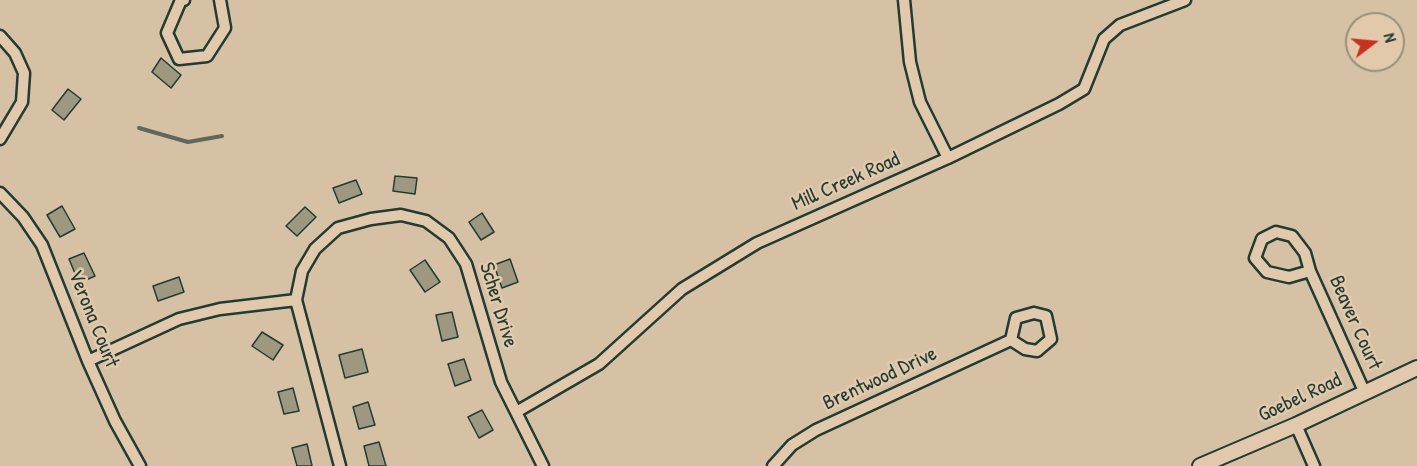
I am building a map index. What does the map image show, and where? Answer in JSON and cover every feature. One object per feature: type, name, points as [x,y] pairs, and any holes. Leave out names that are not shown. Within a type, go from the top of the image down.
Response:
[{"type":"street","points":[[184,0],[181,0],[167,33],[179,59],[207,56],[225,28],[220,0]]},
{"type":"street","points":[[903,0],[910,62],[920,102],[948,158]]},
{"type":"street","name":"Mill Creek Road","points":[[518,411],[599,364],[682,289],[757,243],[948,158],[1059,104],[1084,88],[1104,39],[1120,25],[1185,0]]},
{"type":"street","points":[[0,36],[15,53],[24,73],[22,102],[0,139]]},
{"type":"street","name":"Verona Court","points":[[0,193],[23,217],[42,245],[88,361],[115,421],[140,466]]},
{"type":"street","name":"Scher Drive","points":[[340,466],[296,300],[302,271],[315,249],[338,228],[371,219],[401,215],[426,221],[449,238],[466,264],[501,382],[518,411],[543,466]]},
{"type":"street","name":"Beaver Court","points":[[1310,271],[1289,277],[1267,272],[1255,258],[1262,239],[1276,232],[1292,236],[1305,253],[1310,271],[1364,391]]},
{"type":"street","points":[[88,361],[179,319],[220,309],[296,300]]},
{"type":"street","name":"Brentwood Drive","points":[[773,466],[792,446],[816,430],[1011,340]]},
{"type":"street","name":"Goebel Road","points":[[1200,466],[1296,425],[1417,368]]},
{"type":"street","points":[[1296,425],[1314,466]]},
{"type":"building","points":[[161,58],[181,75],[171,88],[152,72]]},
{"type":"building","points":[[68,89],[81,99],[64,120],[52,110]]},
{"type":"building","points":[[395,176],[417,178],[415,194],[393,191]]},
{"type":"building","points":[[356,180],[362,194],[339,203],[333,188]]},
{"type":"building","points":[[62,206],[75,229],[60,237],[47,215]]},
{"type":"building","points":[[305,207],[316,217],[297,236],[286,226]]},
{"type":"building","points":[[482,213],[494,232],[481,240],[469,222]]},
{"type":"building","points":[[84,253],[95,276],[79,283],[69,259]]},
{"type":"building","points":[[510,259],[518,282],[502,288],[494,265]]},
{"type":"building","points":[[425,260],[440,282],[425,292],[410,270]]},
{"type":"building","points":[[179,277],[184,292],[158,301],[153,286]]},
{"type":"building","points":[[452,312],[458,337],[442,341],[436,315]]},
{"type":"building","points":[[262,332],[283,345],[273,360],[252,346]]},
{"type":"building","points":[[362,349],[368,372],[345,378],[339,355]]},
{"type":"building","points":[[464,359],[471,380],[455,386],[448,364]]},
{"type":"building","points":[[293,388],[299,411],[284,414],[278,392]]},
{"type":"building","points":[[368,402],[375,425],[359,429],[353,407]]},
{"type":"building","points":[[482,410],[493,430],[479,438],[468,417]]},
{"type":"building","points":[[379,442],[386,466],[369,466],[364,446]]},
{"type":"building","points":[[307,444],[312,466],[297,466],[292,448]]},
{"type":"waterway","points":[[139,128],[188,142],[222,136]]}]
